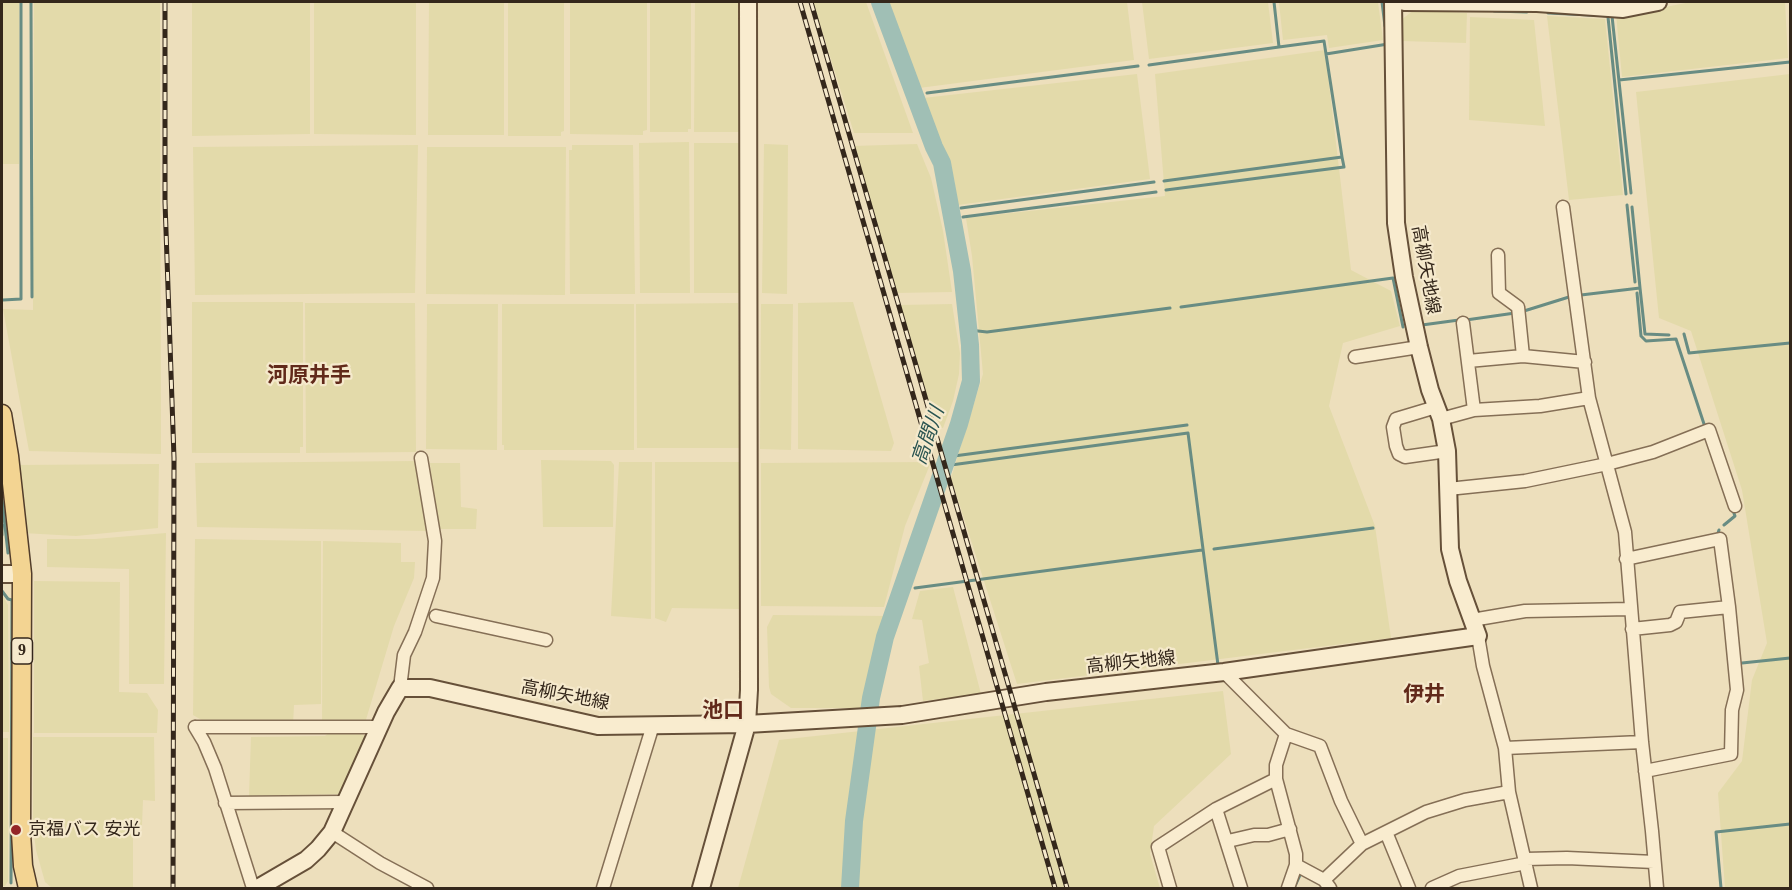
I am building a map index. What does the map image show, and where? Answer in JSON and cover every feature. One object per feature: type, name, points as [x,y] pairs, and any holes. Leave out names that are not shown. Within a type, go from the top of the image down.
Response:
[{"type":"main road","points":[[701,888],[747,724],[749,690],[748,2]]},
{"type":"main road","name":"高柳矢地線","points":[[400,688],[430,688],[598,726],[747,724],[827,720],[902,715],[1046,692],[1224,672],[1475,628],[1458,581],[1450,549],[1447,451],[1439,413],[1430,390],[1419,347],[1404,277],[1396,223],[1393,2]]},
{"type":"main road","points":[[1404,2],[1537,3],[1623,9],[1658,2]]},
{"type":"main road","name":"9","points":[[2,414],[22,574],[21,841],[23,867],[28,888]]},
{"type":"main road","points":[[2,574],[22,574]]},
{"type":"main road","points":[[258,888],[306,860],[332,832],[400,688]]},
{"type":"street","points":[[1563,207],[1589,398],[1625,532],[1630,609],[1657,888]]},
{"type":"street","points":[[1498,255],[1499,293],[1518,307],[1523,356]]},
{"type":"street","points":[[1463,323],[1474,410]]},
{"type":"street","points":[[1355,357],[1419,347]]},
{"type":"street","points":[[1468,361],[1523,356],[1585,362]]},
{"type":"street","points":[[1447,451],[1405,457],[1399,454],[1393,427],[1396,419],[1439,413],[1540,406],[1589,398]]},
{"type":"street","points":[[1448,489],[1525,481],[1606,464],[1653,452],[1709,430],[1735,506]]},
{"type":"street","points":[[400,688],[404,655],[415,632],[433,578],[435,541],[421,458]]},
{"type":"street","points":[[1626,559],[1720,539],[1737,690],[1732,710],[1731,754],[1645,771]]},
{"type":"street","points":[[1632,629],[1670,625],[1676,622],[1680,612],[1729,607]]},
{"type":"street","points":[[1531,888],[1509,792],[1505,748],[1475,628],[1525,611],[1630,609]]},
{"type":"street","points":[[436,616],[546,640]]},
{"type":"street","points":[[1224,672],[1286,734],[1320,746],[1341,801],[1362,844]]},
{"type":"street","points":[[603,888],[653,725]]},
{"type":"street","points":[[253,888],[215,768],[195,727],[380,727]]},
{"type":"street","points":[[1286,734],[1276,765],[1276,779],[1296,854],[1296,865],[1288,888]]},
{"type":"street","points":[[1505,748],[1642,742]]},
{"type":"street","points":[[1170,888],[1158,847],[1216,809],[1276,779]]},
{"type":"street","points":[[1296,865],[1327,884],[1362,844],[1426,812],[1465,800],[1509,792]]},
{"type":"street","points":[[225,803],[346,801]]},
{"type":"street","points":[[1216,809],[1241,888]]},
{"type":"street","points":[[1228,841],[1290,829]]},
{"type":"street","points":[[332,832],[380,863],[427,888]]},
{"type":"street","points":[[1386,832],[1409,888]]},
{"type":"street","points":[[1432,888],[1459,876],[1526,861],[1567,858],[1654,862]]},
{"type":"shaded area","points":[[2,2],[19,2],[19,164],[2,164]]},
{"type":"shaded area","points":[[34,2],[160,2],[161,454],[29,451],[3,309],[33,310]]},
{"type":"shaded area","points":[[192,2],[310,2],[310,134],[192,136]]},
{"type":"shaded area","points":[[314,2],[416,2],[416,135],[314,134]]},
{"type":"shaded area","points":[[429,2],[504,2],[504,135],[428,135]]},
{"type":"shaded area","points":[[508,2],[564,2],[564,131],[561,132],[561,136],[508,136]]},
{"type":"shaded area","points":[[570,2],[647,2],[647,130],[643,131],[643,135],[570,134]]},
{"type":"shaded area","points":[[650,2],[691,2],[691,129],[688,129],[688,132],[650,132]]},
{"type":"shaded area","points":[[695,2],[742,2],[741,132],[694,132]]},
{"type":"shaded area","points":[[813,2],[866,2],[913,133],[854,133]]},
{"type":"shaded area","points":[[889,2],[1127,2],[1134,60],[919,88]]},
{"type":"shaded area","points":[[1142,2],[1268,2],[1273,43],[1149,59]]},
{"type":"shaded area","points":[[1279,2],[1378,2],[1383,40],[1329,48],[1327,35],[1283,40]]},
{"type":"shaded area","points":[[1691,2],[1785,2],[1788,58],[1622,77],[1616,14],[1624,15]]},
{"type":"shaded area","points":[[1414,10],[1467,13],[1466,43],[1402,41],[1401,20]]},
{"type":"shaded area","points":[[1547,16],[1605,19],[1623,195],[1569,200]]},
{"type":"shaded area","points":[[1470,17],[1534,20],[1545,126],[1469,120]]},
{"type":"shaded area","points":[[1325,50],[1351,270],[1391,291],[1400,326],[1343,343],[1329,406],[1375,526],[1391,638],[1017,684],[951,478],[983,374],[972,256],[966,218],[1165,196],[1155,74]]},
{"type":"shaded area","points":[[1137,74],[1150,179],[958,205],[954,179],[923,98]]},
{"type":"shaded area","points":[[1790,74],[1790,888],[1725,888],[1718,793],[1742,761],[1752,680],[1767,643],[1742,490],[1691,331],[1659,318],[1636,92]]},
{"type":"shaded area","points":[[689,142],[690,293],[640,293],[639,143]]},
{"type":"shaded area","points":[[694,143],[741,143],[742,293],[694,293]]},
{"type":"shaded area","points":[[764,144],[788,145],[787,294],[762,293]]},
{"type":"shaded area","points":[[917,144],[931,178],[943,231],[952,292],[895,293],[853,146]]},
{"type":"shaded area","points":[[418,145],[415,293],[195,295],[193,147]]},
{"type":"shaded area","points":[[572,145],[633,145],[635,294],[570,294],[569,150],[572,150]]},
{"type":"shaded area","points":[[427,147],[566,147],[565,295],[426,294]]},
{"type":"shaded area","points":[[192,302],[303,302],[303,447],[300,447],[300,453],[192,453]]},
{"type":"shaded area","points":[[853,302],[894,443],[891,451],[798,449],[798,303]]},
{"type":"shaded area","points":[[305,303],[415,303],[416,452],[306,453]]},
{"type":"shaded area","points":[[738,303],[739,448],[637,448],[636,304]]},
{"type":"shaded area","points":[[427,304],[498,304],[497,450],[426,449]]},
{"type":"shaded area","points":[[502,304],[634,304],[634,450],[504,450],[504,445],[502,445]]},
{"type":"shaded area","points":[[761,304],[793,304],[791,450],[760,449]]},
{"type":"shaded area","points":[[952,304],[960,353],[959,374],[953,401],[943,428],[937,427],[934,410],[927,410],[900,305]]},
{"type":"shaded area","points":[[541,460],[611,461],[614,465],[613,527],[543,527]]},
{"type":"shaded area","points":[[417,461],[426,531],[197,527],[195,463]]},
{"type":"shaded area","points":[[619,462],[652,462],[651,619],[611,616]]},
{"type":"shaded area","points":[[655,462],[740,462],[741,609],[672,608],[666,622],[655,618]]},
{"type":"shaded area","points":[[931,462],[905,526],[884,607],[761,606],[761,463]]},
{"type":"shaded area","points":[[430,463],[460,463],[461,507],[477,509],[476,529],[437,529]]},
{"type":"shaded area","points":[[159,464],[158,528],[76,536],[23,533],[15,465]]},
{"type":"shaded area","points":[[166,533],[164,684],[129,684],[129,569],[47,567],[47,539],[95,539]]},
{"type":"shaded area","points":[[195,539],[321,541],[321,704],[294,705],[293,725],[205,722],[193,715]]},
{"type":"shaded area","points":[[323,541],[401,543],[401,562],[415,562],[414,578],[394,626],[365,723],[322,724]]},
{"type":"shaded area","points":[[34,581],[120,582],[119,692],[147,693],[158,710],[157,733],[34,733]]},
{"type":"shaded area","points":[[953,587],[981,694],[923,701],[919,666],[929,663],[922,620],[912,619],[920,591]]},
{"type":"shaded area","points":[[2,594],[8,605],[9,732],[2,732]]},
{"type":"shaded area","points":[[773,615],[891,616],[872,662],[866,708],[791,708],[771,694],[767,627]]},
{"type":"shaded area","points":[[1223,691],[1231,754],[1154,826],[1150,854],[1160,888],[738,888],[779,740]]},
{"type":"shaded area","points":[[329,733],[359,733],[366,736],[340,794],[249,796],[251,737],[325,736]]},
{"type":"shaded area","points":[[33,737],[154,737],[155,801],[143,800],[142,825],[133,826],[133,887],[52,888],[45,882],[36,850],[33,827]]},
{"type":"shaded area","points":[[2,738],[8,738],[8,881],[5,886],[2,886]]},
{"type":"waterway","points":[[3,300],[21,299],[21,2]]},
{"type":"waterway","points":[[31,2],[32,297]]},
{"type":"waterway","name":"高間川","points":[[850,888],[854,821],[871,698],[885,637],[959,424],[971,381],[970,345],[962,271],[942,163],[880,2]]},
{"type":"waterway","points":[[1149,65],[1279,47],[1274,2]]},
{"type":"waterway","points":[[1382,2],[1385,26]]},
{"type":"waterway","points":[[1494,11],[1527,12]]},
{"type":"waterway","points":[[1548,13],[1612,16],[1631,193]]},
{"type":"waterway","points":[[1608,17],[1626,194]]},
{"type":"waterway","points":[[1279,47],[1324,41],[1326,54],[1388,44]]},
{"type":"waterway","points":[[1164,181],[1342,157],[1326,54]]},
{"type":"waterway","points":[[1619,80],[1790,62]]},
{"type":"waterway","points":[[927,93],[1138,66]]},
{"type":"waterway","points":[[1166,190],[1344,167],[1342,157]]},
{"type":"waterway","points":[[961,208],[1154,182]]},
{"type":"waterway","points":[[963,217],[1156,192]]},
{"type":"waterway","points":[[1627,205],[1635,282]]},
{"type":"waterway","points":[[1632,207],[1640,288]]},
{"type":"waterway","points":[[1181,307],[1393,278],[1403,327]]},
{"type":"waterway","points":[[1581,295],[1640,288],[1645,334],[1669,335]]},
{"type":"waterway","points":[[1637,293],[1641,336],[1646,341],[1676,339],[1705,427]]},
{"type":"waterway","points":[[1524,311],[1569,297]]},
{"type":"waterway","points":[[969,330],[987,332],[1170,308]]},
{"type":"waterway","points":[[1466,320],[1515,313]]},
{"type":"waterway","points":[[1422,325],[1459,320]]},
{"type":"waterway","points":[[1684,334],[1689,353],[1790,343]]},
{"type":"waterway","points":[[954,456],[1187,425]]},
{"type":"waterway","points":[[951,465],[1188,433],[1218,665]]},
{"type":"waterway","points":[[2,499],[8,553]]},
{"type":"waterway","points":[[1724,525],[1735,516],[1732,508]]},
{"type":"waterway","points":[[2,525],[2,535]]},
{"type":"waterway","points":[[1214,549],[1373,528]]},
{"type":"waterway","points":[[1717,536],[1719,530]]},
{"type":"waterway","points":[[915,588],[1202,550]]},
{"type":"waterway","points":[[2,591],[8,599],[12,600],[11,883]]},
{"type":"waterway","points":[[1742,663],[1790,658]]},
{"type":"waterway","points":[[1721,888],[1716,832],[1790,824]]},
{"type":"waterway","points":[[1294,888],[1300,875]]},
{"type":"railway","points":[[165,2],[165,202],[174,458],[173,888]]},
{"type":"railway","points":[[800,2],[1055,888]]},
{"type":"railway","points":[[811,2],[1067,888]]},
{"type":"place","name":"京福バス 安光","points":[[16,830]]},
{"type":"district","name":"河原井手","points":[[309,377]]},
{"type":"district","name":"伊井","points":[[1424,696]]},
{"type":"district","name":"池口","points":[[723,712]]}]
